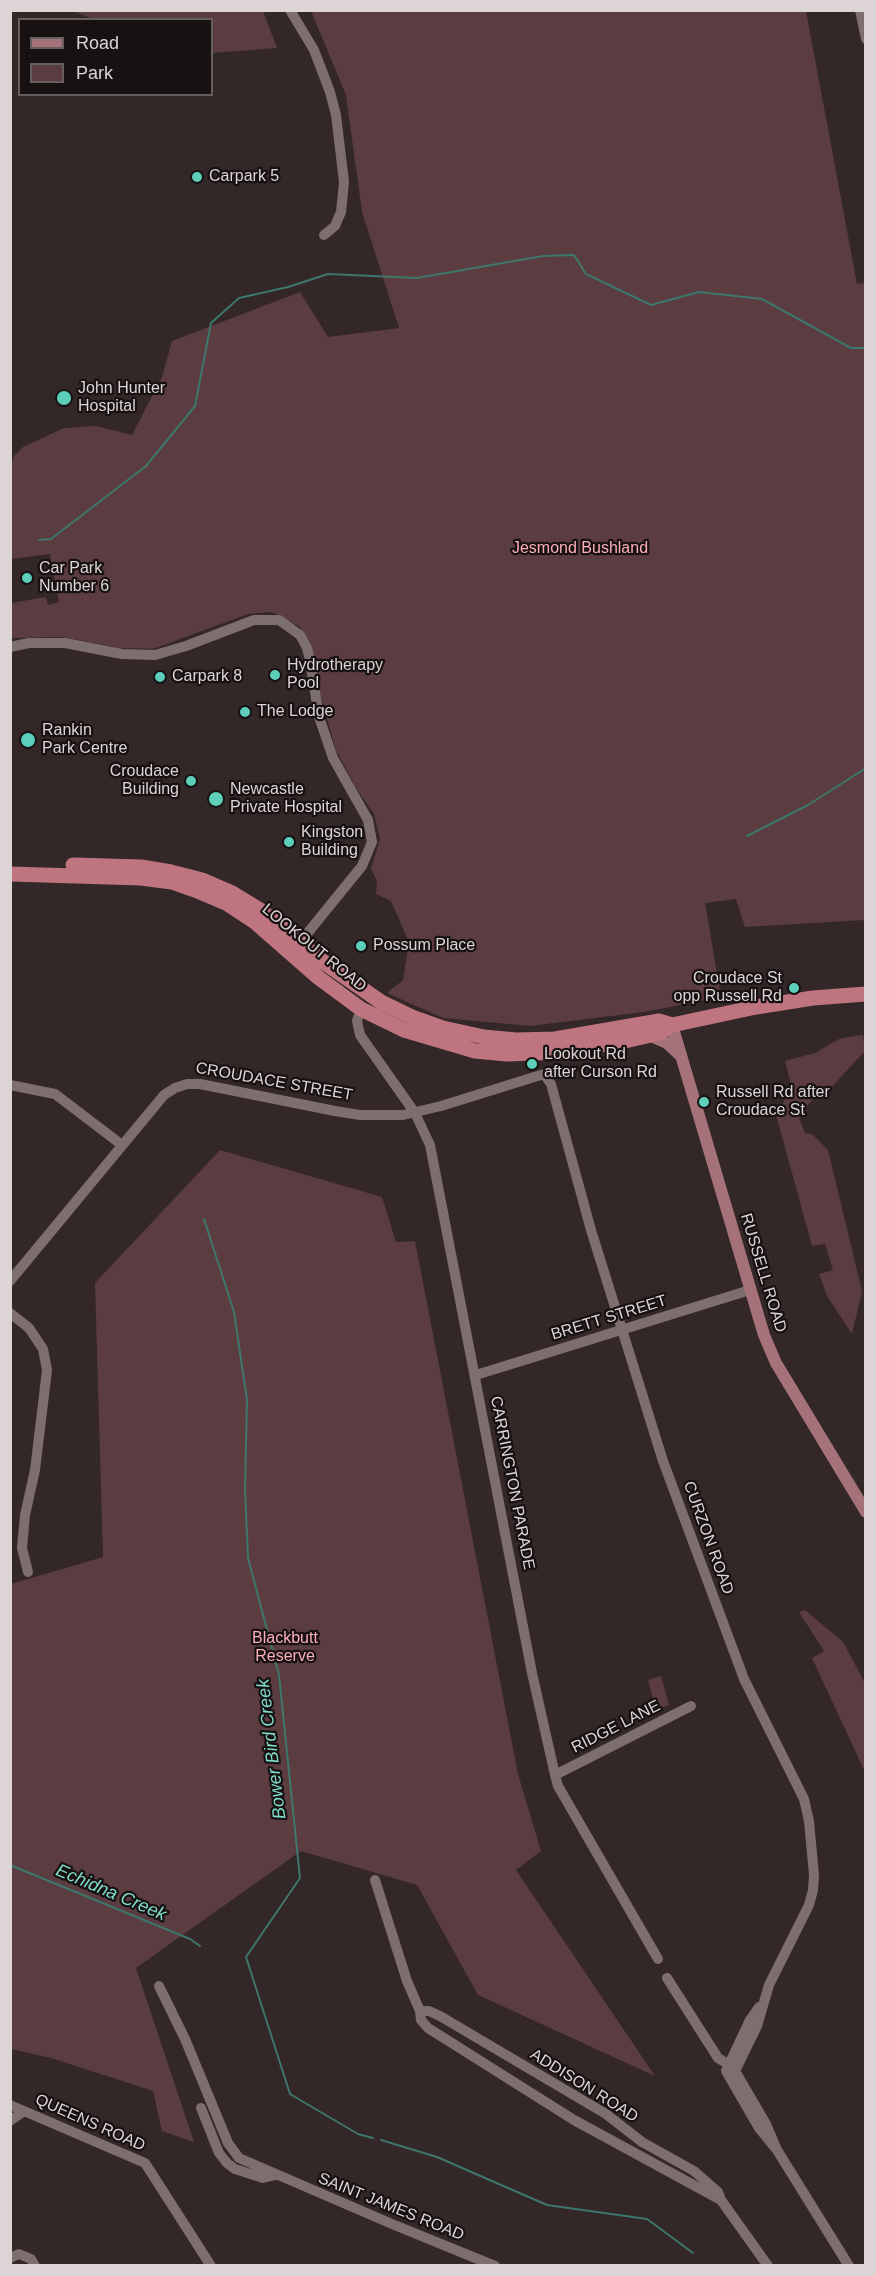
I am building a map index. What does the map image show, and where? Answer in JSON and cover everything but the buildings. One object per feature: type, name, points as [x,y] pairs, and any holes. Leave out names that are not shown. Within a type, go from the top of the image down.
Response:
[{"type":"highway","name":"LOOKOUT ROAD","points":[[10,864],[141,867],[202,880],[232,893],[263,912],[296,948],[319,978],[361,1009],[404,1030],[476,1051],[507,1054],[561,1052],[660,1033],[672,1024]]},
{"type":"highway","name":"LOOKOUT ROAD","points":[[10,874],[141,878],[172,882],[200,891],[226,903],[381,1002],[412,1017],[453,1030],[506,1039],[555,1039],[659,1021],[672,1024]]},
{"type":"highway","points":[[672,1024],[768,1005],[866,994]]},
{"type":"main road","name":"RUSSELL ROAD","points":[[672,1024],[771,1354],[866,1512]]},
{"type":"main road","points":[[649,1035],[667,1043],[681,1056]]},
{"type":"street","points":[[290,10],[314,50],[327,82],[336,115],[344,182],[341,212],[335,226],[324,235]]},
{"type":"street","points":[[860,10],[866,39]]},
{"type":"street","points":[[10,647],[65,643],[122,654],[155,655],[186,646],[254,620],[279,620],[300,635],[310,660],[322,728],[344,780],[368,820],[372,842],[362,866],[296,948]]},
{"type":"street","name":"CARRINGTON PARADE","points":[[361,1009],[357,1021],[360,1035],[415,1113],[430,1145],[532,1673],[558,1786],[658,1959]]},
{"type":"street","name":"CROUDACE STREET","points":[[10,1281],[164,1095],[187,1084],[200,1084],[360,1115],[403,1115],[544,1074]]},
{"type":"street","name":"CURZON ROAD","points":[[544,1074],[551,1084],[591,1230],[663,1461],[744,1679],[804,1799],[809,1821],[813,1843],[813,1890],[809,1905],[763,2002],[750,2020],[731,2068]]},
{"type":"street","points":[[10,1086],[55,1094],[122,1145]]},
{"type":"street","name":"BRETT STREET","points":[[476,1375],[750,1290]]},
{"type":"street","points":[[10,1313],[29,1328],[43,1349],[47,1370],[34,1470],[25,1515],[22,1548],[28,1572]]},
{"type":"street","name":"RIDGE LANE","points":[[555,1775],[691,1706]]},
{"type":"street","name":"ADDISON ROAD","points":[[375,1880],[407,1981],[422,2020],[428,2028],[574,2121],[721,2200]]},
{"type":"street","points":[[667,1977],[718,2058],[731,2068],[726,2071],[759,2128],[777,2150],[849,2265]]},
{"type":"street","name":"SAINT JAMES ROAD","points":[[159,1986],[185,2039],[233,2152],[238,2158],[495,2265]]},
{"type":"street","name":"ADDISON ROAD","points":[[420,2012],[429,2011],[440,2016],[606,2114],[642,2142],[694,2171],[718,2192],[721,2200],[768,2265]]},
{"type":"street","name":"QUEENS ROAD","points":[[10,2105],[145,2163],[211,2265]]},
{"type":"street","name":"SAINT JAMES ROAD","points":[[201,2108],[219,2153],[227,2163],[235,2169],[263,2178],[276,2175]]},
{"type":"street","points":[[10,2121],[24,2111]]},
{"type":"street","points":[[10,2258],[19,2254],[31,2259],[35,2265]]},
{"type":"green space","points":[[73,11],[263,11],[277,48],[213,53],[213,18],[90,18]]},
{"type":"green space","name":"Jesmond Bushland","points":[[311,11],[806,11],[857,284],[865,283],[865,920],[745,927],[736,899],[705,903],[721,997],[644,1012],[530,1026],[443,1018],[387,993],[403,980],[409,942],[391,901],[376,894],[377,881],[371,869],[380,839],[374,814],[356,788],[336,750],[321,698],[311,646],[300,627],[272,612],[248,614],[153,649],[120,648],[62,637],[11,638],[11,603],[46,597],[48,605],[59,602],[50,554],[11,559],[10,467],[14,456],[23,447],[64,428],[96,426],[132,435],[162,377],[172,341],[300,292],[328,337],[399,328],[362,212],[346,95]]},
{"type":"green space","points":[[863,1035],[865,1051],[828,1091],[819,1090],[799,1118],[805,1133],[813,1135],[828,1150],[862,1291],[852,1334],[827,1296],[819,1274],[833,1270],[825,1244],[812,1246],[777,1118],[791,1084],[785,1061],[815,1053],[841,1038]]},
{"type":"green space","name":"Blackbutt Reserve","points":[[220,1150],[382,1197],[396,1242],[415,1241],[518,1774],[541,1851],[516,1870],[655,2076],[478,1995],[417,1885],[301,1851],[136,1968],[194,2142],[162,2131],[153,2091],[51,2058],[11,2049],[11,1584],[103,1557],[95,1283]]},
{"type":"green space","points":[[805,1610],[843,1642],[865,1683],[865,1772],[812,1658],[824,1651],[799,1612]]},
{"type":"green space","points":[[661,1676],[669,1705],[656,1709],[648,1680]]},
{"type":"waterway","points":[[39,540],[51,539],[146,466],[195,406],[211,323],[239,298],[288,287],[328,274],[417,278],[543,256],[574,255],[586,274],[651,305],[699,292],[762,299],[851,348],[866,348]]},
{"type":"waterway","points":[[747,836],[808,805],[866,768]]},
{"type":"waterway","name":"Bower Bird Creek","points":[[204,1219],[234,1312],[247,1400],[245,1489],[248,1558],[279,1675],[300,1878],[246,1957],[290,2094],[358,2134],[373,2138]]},
{"type":"waterway","name":"Echidna Creek","points":[[10,1865],[190,1939],[200,1946]]},
{"type":"waterway","name":"Bower Bird Creek","points":[[381,2140],[437,2157],[547,2205],[647,2219],[693,2253]]},
{"type":"place","name":"Carpark 5","points":[[197,177]]},
{"type":"place","name":"John Hunter Hospital","points":[[64,398]]},
{"type":"place","name":"Car Park Number 6","points":[[27,578]]},
{"type":"place","name":"Hydrotherapy Pool","points":[[275,675]]},
{"type":"place","name":"Carpark 8","points":[[160,677]]},
{"type":"place","name":"The Lodge","points":[[245,712]]},
{"type":"place","name":"Rankin Park Centre","points":[[28,740]]},
{"type":"place","name":"Croudace Building","points":[[191,781]]},
{"type":"place","name":"Newcastle Private Hospital","points":[[216,799]]},
{"type":"place","name":"Kingston Building","points":[[289,842]]},
{"type":"place","name":"Possum Place","points":[[361,946]]},
{"type":"place","name":"Croudace St opp Russell Rd","points":[[794,988]]},
{"type":"place","name":"Lookout Rd after Curson Rd","points":[[532,1064]]},
{"type":"place","name":"Russell Rd after Croudace St","points":[[704,1102]]}]
